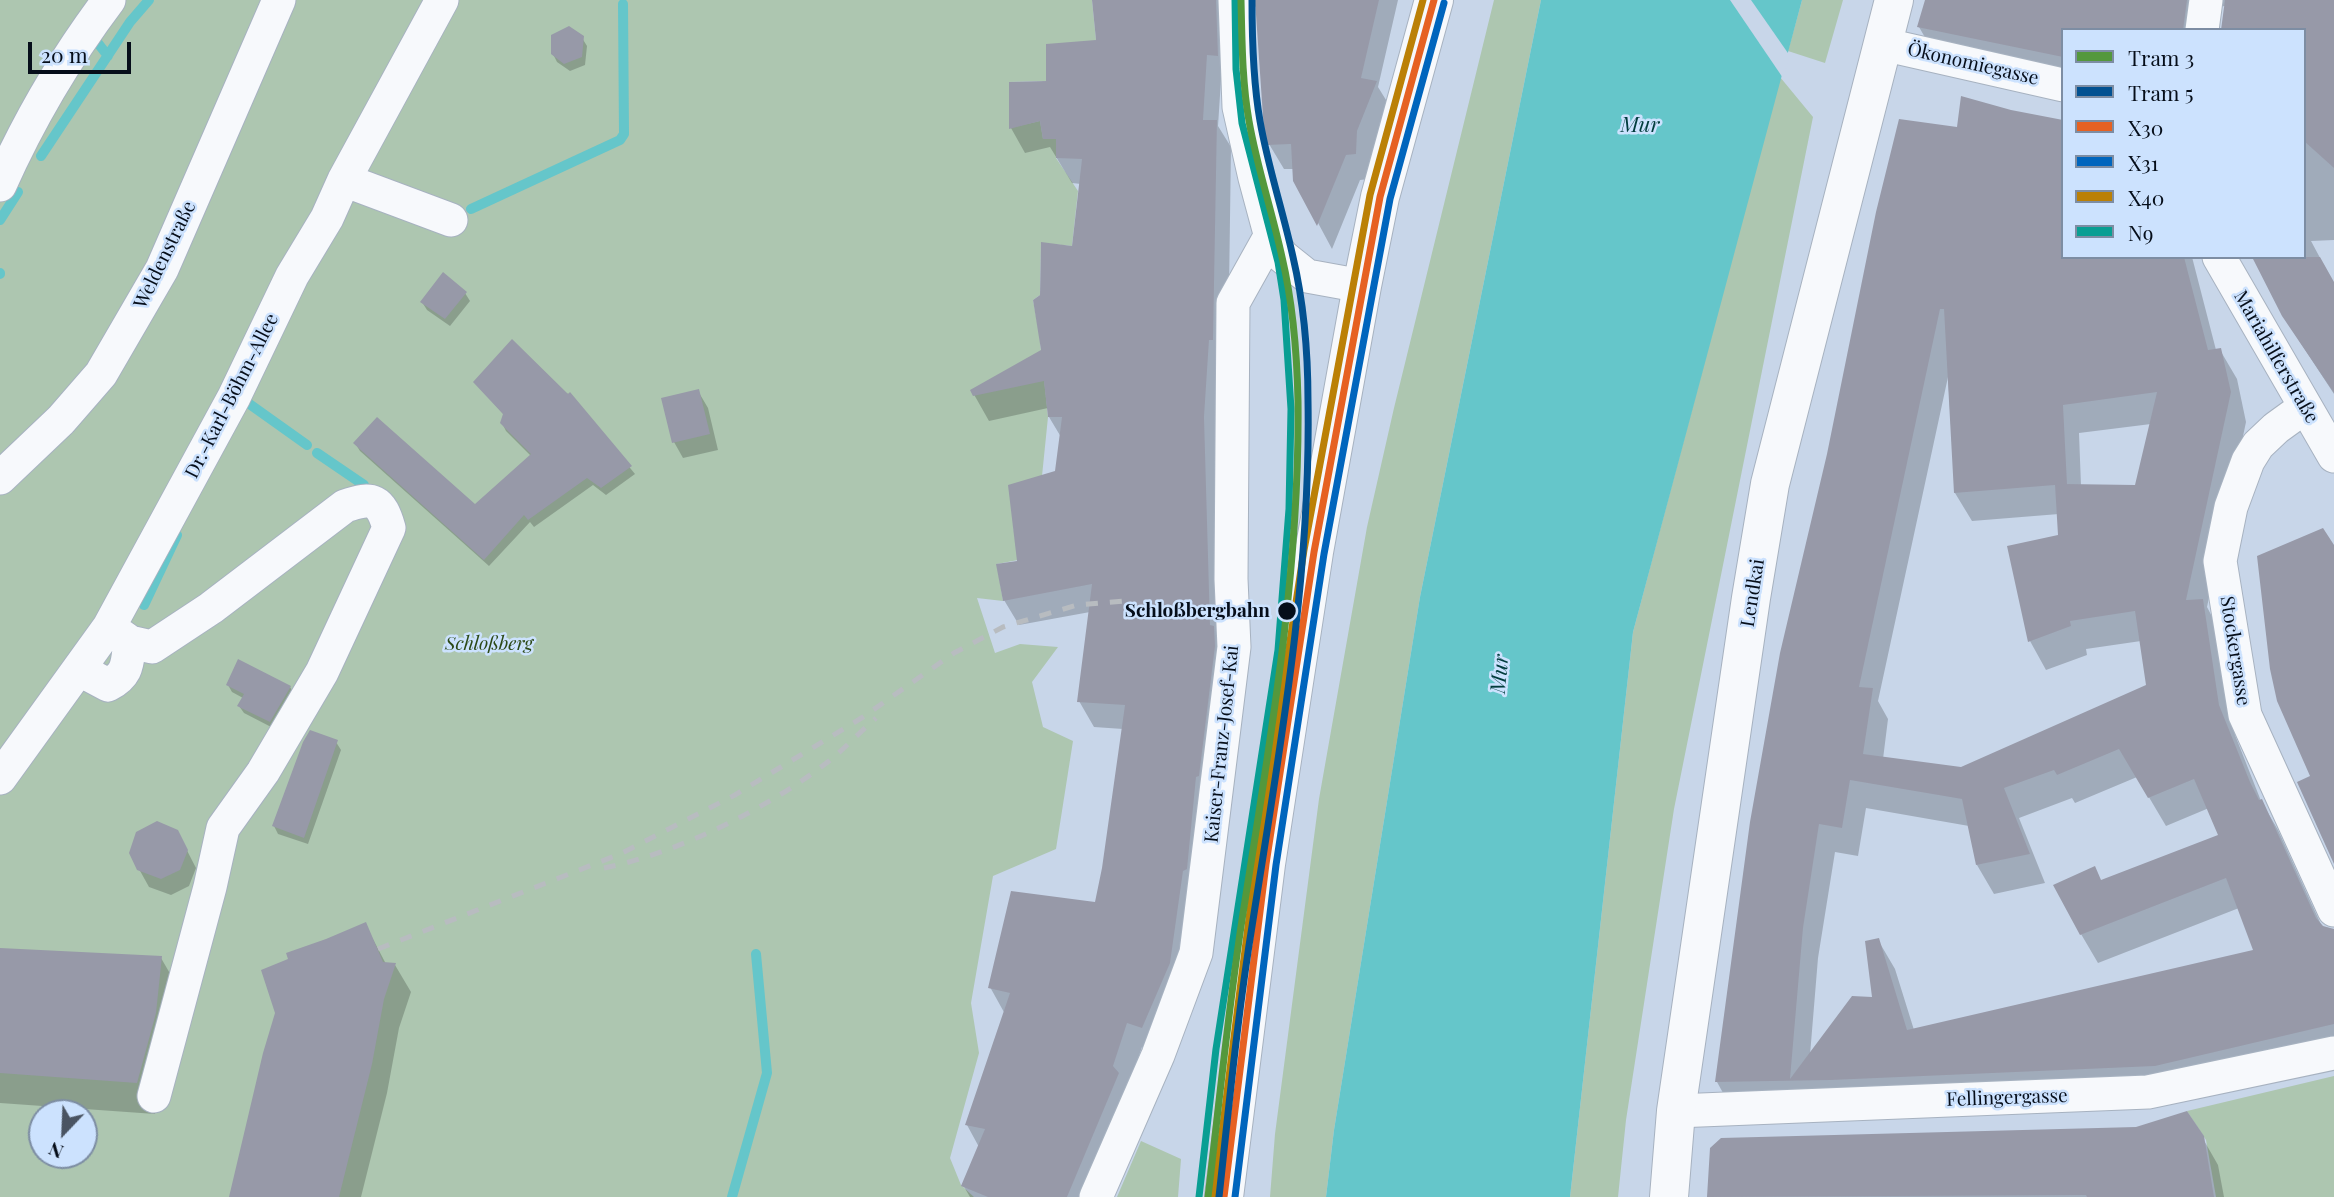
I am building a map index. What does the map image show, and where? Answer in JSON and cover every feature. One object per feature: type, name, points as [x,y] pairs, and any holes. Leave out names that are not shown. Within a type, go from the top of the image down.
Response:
[{"type":"main road","points":[[1224,1197],[1266,864],[1314,552],[1380,197],[1434,0]]},
{"type":"main road","name":"Lendkai","points":[[1669,1197],[1676,1111],[1770,484],[1894,0]]},
{"type":"street","points":[[0,185],[24,133],[84,33],[108,0]]},
{"type":"street","name":"Weldenstraße","points":[[0,478],[61,420],[102,374],[162,269],[279,0]]},
{"type":"street","name":"Dr.-Karl-Böhm-Allee","points":[[0,778],[82,665],[119,634],[292,276],[327,218],[344,180],[442,0]]},
{"type":"street","points":[[1235,0],[1236,69],[1242,123],[1272,241],[1282,256],[1307,275],[1362,286]]},
{"type":"street","points":[[2202,28],[2206,0]]},
{"type":"street","name":"Ökonomiegasse","points":[[1882,44],[2061,85]]},
{"type":"street","points":[[344,180],[451,220]]},
{"type":"street","name":"Kaiser-Franz-Josef-Kai","points":[[1096,1197],[1158,1055],[1196,953],[1234,647],[1231,579],[1233,303],[1267,243],[1272,241]]},
{"type":"street","name":"Mariahilferstraße","points":[[2220,259],[2334,456]]},
{"type":"street","name":"Stockergasse","points":[[2305,407],[2258,445],[2248,461],[2231,507],[2220,561],[2245,715],[2333,907]]},
{"type":"street","points":[[119,634],[152,646],[211,608],[345,506],[364,501],[375,502],[384,509],[389,528],[322,672],[263,772],[223,828],[210,887],[154,1096]]},
{"type":"street","name":"Fellingergasse","points":[[1676,1111],[2148,1092],[2334,1053]]},
{"type":"green space","name":"Schloßberg","points":[[0,0],[1092,0],[1096,40],[1046,81],[1009,82],[1009,128],[1040,121],[1043,139],[1056,139],[1056,158],[1078,191],[1072,246],[1041,243],[1040,295],[1033,300],[1048,417],[1037,525],[1013,524],[1018,560],[997,564],[1003,601],[977,598],[995,653],[1020,644],[1058,647],[1032,682],[1043,727],[1073,741],[1056,849],[993,876],[971,1003],[979,1053],[950,1158],[961,1185],[974,1197],[0,1197]]},
{"type":"green space","points":[[1494,0],[1541,0],[1420,597],[1334,1130],[1326,1197],[1270,1197],[1275,1134],[1319,799],[1367,527]]},
{"type":"green space","points":[[1802,0],[1843,0],[1825,63],[1788,51]]},
{"type":"green space","points":[[1780,77],[1813,117],[1674,809],[1626,1120],[1618,1197],[1570,1197],[1633,632]]},
{"type":"green space","points":[[2334,1076],[2334,1197],[2216,1197],[2206,1140],[2187,1111]]},
{"type":"green space","points":[[1141,1141],[1181,1159],[1178,1197],[1117,1197]]},
{"type":"water","name":"Mur","points":[[1541,0],[1802,0],[1633,632],[1570,1197],[1326,1197],[1334,1130],[1420,597]]},
{"type":"pier","points":[[1730,0],[1751,0],[1790,56],[1783,78]]},
{"type":"building","points":[[1092,0],[1216,0],[1218,56],[1207,55],[1203,120],[1217,120],[1213,340],[1209,340],[1204,417],[1210,625],[1214,626],[1215,646],[1199,776],[1196,777],[1187,869],[1183,871],[1170,963],[1142,1028],[1127,1023],[1113,1066],[1119,1073],[1067,1197],[988,1197],[961,1186],[985,1129],[965,1125],[1010,993],[988,988],[1011,891],[1095,902],[1125,705],[1077,702],[1092,584],[1003,601],[996,564],[1017,561],[1008,485],[1055,471],[1062,417],[1048,417],[1044,381],[973,396],[970,390],[1041,350],[1033,300],[1040,295],[1041,242],[1072,246],[1082,159],[1056,158],[1056,139],[1043,139],[1040,121],[1009,129],[1009,82],[1046,81],[1046,44],[1096,40]]},
{"type":"building","points":[[1255,0],[1379,0],[1361,78],[1377,81],[1357,131],[1356,154],[1346,155],[1317,226],[1293,181],[1291,144],[1267,145]]},
{"type":"building","points":[[1925,0],[2187,0],[2183,28],[2061,28],[2061,57],[1917,27]]},
{"type":"building","points":[[2225,0],[2334,0],[2334,168],[2306,143],[2306,28],[2221,28]]},
{"type":"building","points":[[569,26],[584,36],[582,57],[564,64],[551,54],[551,35]]},
{"type":"building","points":[[1961,96],[2011,110],[2061,120],[2061,259],[2185,259],[2208,350],[2221,348],[2231,392],[2186,600],[2203,599],[2219,705],[2250,782],[2259,800],[2262,799],[2316,918],[2323,926],[2334,929],[2334,1024],[2155,1066],[1831,1080],[1715,1082],[1750,822],[1780,653],[1827,454],[1876,212],[1899,119],[1957,127]],"holes":[[[1940,309],[1944,309],[1954,493],[2055,485],[2058,535],[2007,546],[2028,642],[2071,626],[2070,621],[2135,611],[2146,685],[1961,767],[1863,754],[1873,688],[1859,687]],[[2157,392],[2135,485],[2065,484],[2063,405]],[[2119,749],[2148,798],[2194,779],[2218,835],[2101,880],[2095,866],[2053,885],[2080,935],[2226,878],[2253,950],[1907,1030],[1879,938],[1865,941],[1872,997],[1852,996],[1790,1079],[1803,928],[1819,824],[1842,828],[1850,780],[1962,799],[1976,865],[2030,854],[2004,788],[2054,770],[2057,775]]]},
{"type":"building","points":[[2320,257],[2334,282],[2334,393],[2282,316],[2253,259]]},
{"type":"building","points":[[443,272],[467,292],[445,319],[420,302]]},
{"type":"building","points":[[512,339],[568,394],[570,392],[632,466],[601,488],[587,478],[528,520],[524,515],[484,560],[353,443],[377,417],[475,504],[531,454],[500,423],[503,414],[473,382]]},
{"type":"building","points":[[699,389],[710,434],[672,443],[661,398]]},
{"type":"building","points":[[2323,528],[2334,545],[2334,864],[2297,782],[2310,776],[2277,701],[2270,669],[2257,556]]},
{"type":"building","points":[[238,659],[291,686],[270,722],[237,706],[244,694],[226,685]]},
{"type":"building","points":[[310,730],[338,740],[304,838],[272,826]]},
{"type":"building","points":[[157,821],[178,830],[188,850],[180,870],[161,879],[137,870],[129,853],[136,832]]},
{"type":"building","points":[[366,922],[383,962],[396,963],[384,999],[372,1064],[339,1197],[229,1197],[275,1013],[261,970],[288,959],[286,953]]},
{"type":"building","points":[[0,948],[162,956],[156,1013],[137,1083],[0,1073]]},
{"type":"building","points":[[2187,1111],[2204,1136],[2214,1197],[1707,1197],[1710,1148],[1721,1138],[2136,1127]]},
{"type":"waterway","points":[[41,156],[130,22],[149,0]]},
{"type":"waterway","points":[[471,209],[620,140],[624,134],[623,4]]},
{"type":"waterway","points":[[90,33],[108,56]]},
{"type":"waterway","points":[[0,220],[18,192]]},
{"type":"waterway","points":[[248,403],[307,445]]},
{"type":"waterway","points":[[317,453],[364,485]]},
{"type":"waterway","points":[[144,605],[177,535]]},
{"type":"waterway","points":[[732,1197],[767,1073],[756,954]]},
{"type":"railway","points":[[378,949],[620,854],[735,795],[863,717],[954,653],[1003,627],[1077,605],[1126,601]]},
{"type":"railway","points":[[604,868],[662,852],[751,812],[829,761],[876,718]]},
{"type":"tram line","name":"3","points":[[1208,1197],[1237,955],[1281,661],[1294,532],[1297,466],[1298,401],[1292,311],[1282,257],[1249,121],[1241,0]]},
{"type":"tram line","name":"5","points":[[1219,1197],[1243,989],[1292,662],[1308,466],[1308,383],[1303,311],[1293,257],[1260,121],[1253,60],[1252,0]]},
{"type":"transit line","name":"N9","points":[[1199,1197],[1216,1049],[1278,650],[1289,509],[1291,409],[1284,300],[1278,262],[1242,123],[1236,69],[1235,0]]},
{"type":"transit line","name":"X40","points":[[1214,1196],[1256,863],[1304,550],[1370,195],[1423,0]]},
{"type":"transit line","name":"X30","points":[[1224,1197],[1266,864],[1314,552],[1380,197],[1434,0]]},
{"type":"transit line","name":"X31","points":[[1235,1197],[1276,865],[1324,554],[1390,199],[1444,3]]},
{"type":"place","name":"Schloßbergbahn","points":[[1287,611]]}]
